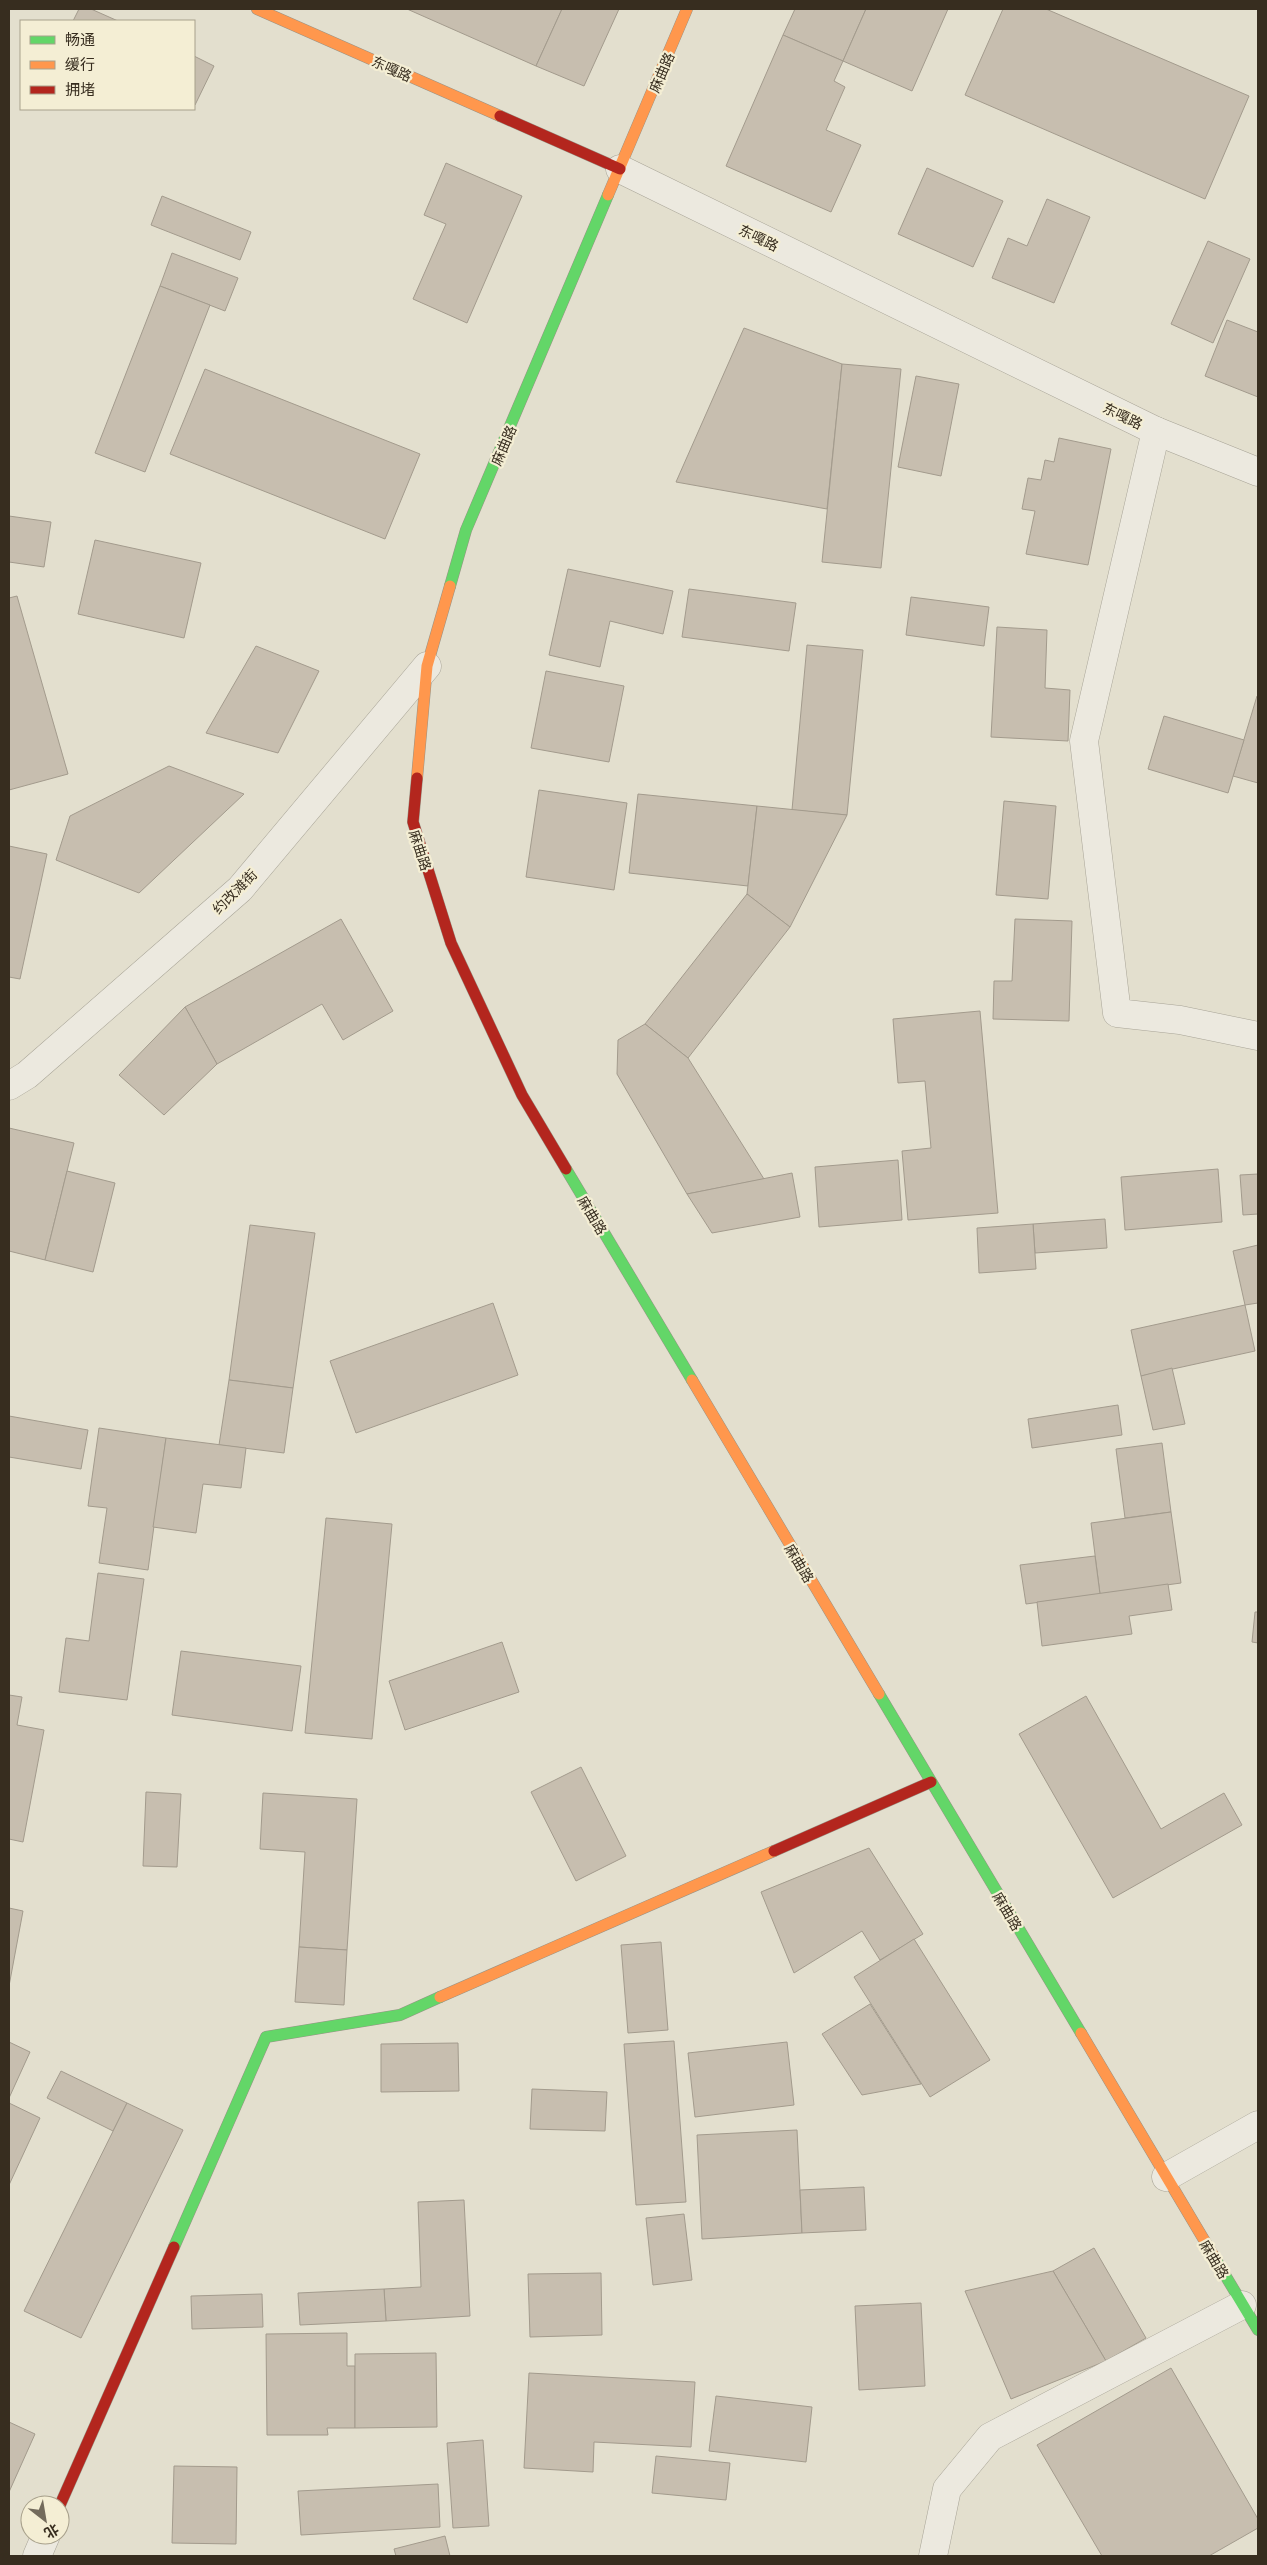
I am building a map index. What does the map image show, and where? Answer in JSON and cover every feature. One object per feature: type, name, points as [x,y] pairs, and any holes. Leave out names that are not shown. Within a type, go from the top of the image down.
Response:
[{"type":"main road","name":"东嘎路","points":[[258,9],[620,170]]},
{"type":"main road","name":"麻曲路","points":[[687,9],[466,530],[427,666],[413,822],[451,943],[522,1095],[1258,2330]]},
{"type":"main road","points":[[64,2495],[266,2037],[400,2015],[931,1782]]},
{"type":"street","name":"东嘎路","points":[[620,170],[1156,431],[1258,472]]},
{"type":"street","points":[[1156,431],[1084,741],[1117,1013],[1180,1020],[1258,1036]]},
{"type":"street","name":"约改滩街","points":[[9,1086],[27,1075],[240,889],[427,666]]},
{"type":"street","points":[[1166,2177],[1258,2125]]},
{"type":"street","points":[[933,2556],[946,2489],[990,2437],[1242,2305]]},
{"type":"building","points":[[79,9],[91,9],[116,20],[74,20]]},
{"type":"building","points":[[407,9],[562,9],[536,66]]},
{"type":"building","points":[[562,9],[619,9],[584,86],[536,66]]},
{"type":"building","points":[[795,9],[866,9],[843,61],[783,35]]},
{"type":"building","points":[[866,9],[948,9],[912,91],[843,61]]},
{"type":"building","points":[[1003,9],[1046,9],[1249,96],[1205,199],[965,95]]},
{"type":"building","points":[[783,35],[843,61],[834,81],[845,87],[826,130],[861,145],[831,212],[726,166]]},
{"type":"building","points":[[195,56],[214,66],[195,105]]},
{"type":"building","points":[[446,163],[522,196],[467,323],[413,299],[446,224],[424,215]]},
{"type":"building","points":[[927,168],[1003,201],[973,267],[898,234]]},
{"type":"building","points":[[162,196],[251,232],[240,260],[151,225]]},
{"type":"building","points":[[1047,199],[1090,217],[1054,303],[992,278],[1008,238],[1027,246]]},
{"type":"building","points":[[1208,241],[1250,259],[1213,343],[1171,324]]},
{"type":"building","points":[[172,253],[238,278],[225,311],[160,286]]},
{"type":"building","points":[[160,286],[210,305],[145,472],[95,453]]},
{"type":"building","points":[[1227,320],[1258,332],[1258,397],[1205,376]]},
{"type":"building","points":[[744,328],[842,364],[827,509],[676,482]]},
{"type":"building","points":[[842,364],[901,369],[881,568],[822,562]]},
{"type":"building","points":[[205,369],[420,454],[385,539],[170,454]]},
{"type":"building","points":[[916,376],[959,384],[941,476],[898,467]]},
{"type":"building","points":[[1059,438],[1111,449],[1088,565],[1026,554],[1035,511],[1022,509],[1028,478],[1041,480],[1045,460],[1054,462]]},
{"type":"building","points":[[9,516],[51,522],[44,567],[9,562]]},
{"type":"building","points":[[95,540],[201,563],[184,638],[78,614]]},
{"type":"building","points":[[568,569],[673,591],[663,634],[610,621],[600,667],[549,655]]},
{"type":"building","points":[[689,589],[796,603],[789,651],[682,637]]},
{"type":"building","points":[[17,596],[68,774],[9,790],[9,598]]},
{"type":"building","points":[[911,597],[989,607],[984,646],[906,635]]},
{"type":"building","points":[[997,627],[1047,630],[1045,688],[1070,690],[1068,741],[991,737]]},
{"type":"building","points":[[807,645],[863,650],[847,815],[792,810]]},
{"type":"building","points":[[256,646],[319,671],[278,753],[206,733]]},
{"type":"building","points":[[546,671],[624,686],[609,762],[531,748]]},
{"type":"building","points":[[1258,697],[1258,783],[1233,776]]},
{"type":"building","points":[[1164,716],[1244,740],[1228,793],[1148,769]]},
{"type":"building","points":[[169,766],[244,794],[139,893],[56,860],[70,816]]},
{"type":"building","points":[[539,790],[627,803],[614,890],[526,877]]},
{"type":"building","points":[[638,794],[757,806],[748,886],[629,873]]},
{"type":"building","points":[[1004,801],[1056,806],[1048,899],[996,895]]},
{"type":"building","points":[[757,806],[847,815],[790,927],[747,894]]},
{"type":"building","points":[[9,846],[47,854],[20,979],[9,977]]},
{"type":"building","points":[[747,894],[790,927],[688,1058],[645,1024]]},
{"type":"building","points":[[341,919],[393,1011],[343,1040],[322,1004],[217,1064],[185,1007]]},
{"type":"building","points":[[1015,919],[1072,921],[1069,1021],[993,1019],[994,981],[1012,981]]},
{"type":"building","points":[[185,1007],[217,1064],[164,1115],[119,1075]]},
{"type":"building","points":[[980,1011],[998,1213],[908,1220],[902,1151],[931,1148],[925,1081],[898,1083],[893,1019]]},
{"type":"building","points":[[645,1024],[688,1058],[764,1179],[687,1194],[617,1074],[618,1040]]},
{"type":"building","points":[[9,1128],[74,1143],[45,1260],[9,1251]]},
{"type":"building","points":[[898,1160],[902,1220],[819,1227],[815,1167]]},
{"type":"building","points":[[1218,1169],[1222,1222],[1125,1230],[1121,1177]]},
{"type":"building","points":[[67,1171],[115,1183],[93,1272],[45,1260]]},
{"type":"building","points":[[792,1173],[800,1217],[712,1233],[687,1194]]},
{"type":"building","points":[[1258,1174],[1258,1214],[1243,1215],[1240,1175]]},
{"type":"building","points":[[1105,1219],[1107,1248],[1035,1253],[1033,1224]]},
{"type":"building","points":[[1033,1224],[1036,1269],[979,1273],[977,1228]]},
{"type":"building","points":[[250,1225],[315,1233],[293,1388],[229,1380]]},
{"type":"building","points":[[1258,1245],[1258,1303],[1245,1305],[1233,1251]]},
{"type":"building","points":[[493,1303],[518,1375],[356,1433],[330,1361]]},
{"type":"building","points":[[1245,1305],[1255,1351],[1141,1376],[1131,1330]]},
{"type":"building","points":[[1172,1368],[1185,1424],[1153,1430],[1141,1376]]},
{"type":"building","points":[[229,1380],[293,1388],[284,1453],[219,1445]]},
{"type":"building","points":[[1118,1405],[1122,1435],[1032,1448],[1028,1419]]},
{"type":"building","points":[[9,1416],[88,1430],[81,1469],[9,1457]]},
{"type":"building","points":[[99,1428],[166,1438],[148,1570],[99,1563],[107,1508],[88,1506]]},
{"type":"building","points":[[166,1438],[246,1448],[241,1488],[203,1484],[196,1533],[153,1527]]},
{"type":"building","points":[[1162,1443],[1171,1512],[1125,1518],[1116,1449]]},
{"type":"building","points":[[1171,1512],[1181,1583],[1100,1594],[1091,1523]]},
{"type":"building","points":[[326,1518],[392,1524],[372,1739],[305,1733]]},
{"type":"building","points":[[1095,1556],[1100,1594],[1026,1604],[1020,1565]]},
{"type":"building","points":[[98,1573],[144,1579],[127,1700],[59,1692],[66,1638],[89,1641]]},
{"type":"building","points":[[1168,1584],[1172,1610],[1129,1616],[1132,1634],[1042,1646],[1037,1602]]},
{"type":"building","points":[[1255,1612],[1258,1612],[1258,1643],[1252,1642]]},
{"type":"building","points":[[502,1642],[519,1692],[405,1730],[389,1681]]},
{"type":"building","points":[[181,1651],[301,1666],[292,1731],[172,1715]]},
{"type":"building","points":[[9,1695],[22,1697],[17,1725],[44,1730],[23,1842],[9,1839]]},
{"type":"building","points":[[1086,1696],[1161,1829],[1224,1793],[1242,1825],[1113,1898],[1019,1734]]},
{"type":"building","points":[[581,1767],[626,1856],[576,1881],[531,1792]]},
{"type":"building","points":[[146,1792],[181,1794],[177,1867],[143,1866]]},
{"type":"building","points":[[263,1793],[357,1799],[347,1950],[299,1947],[305,1852],[260,1849]]},
{"type":"building","points":[[869,1848],[923,1934],[880,1960],[862,1931],[794,1973],[761,1892]]},
{"type":"building","points":[[9,1908],[23,1911],[9,1986]]},
{"type":"building","points":[[914,1939],[990,2060],[930,2097],[854,1977]]},
{"type":"building","points":[[661,1942],[668,2030],[628,2033],[621,1945]]},
{"type":"building","points":[[299,1947],[347,1950],[344,2005],[295,2002]]},
{"type":"building","points":[[870,2004],[921,2084],[862,2095],[822,2034]]},
{"type":"building","points":[[674,2041],[686,2202],[636,2205],[624,2044]]},
{"type":"building","points":[[9,2042],[30,2052],[9,2098]]},
{"type":"building","points":[[787,2042],[794,2105],[695,2117],[688,2053]]},
{"type":"building","points":[[458,2043],[459,2091],[381,2092],[381,2044]]},
{"type":"building","points":[[61,2071],[127,2103],[113,2131],[47,2098]]},
{"type":"building","points":[[532,2089],[607,2092],[605,2131],[530,2129]]},
{"type":"building","points":[[9,2103],[40,2118],[9,2185]]},
{"type":"building","points":[[127,2103],[183,2130],[81,2338],[24,2311]]},
{"type":"building","points":[[797,2130],[802,2233],[702,2239],[697,2135]]},
{"type":"building","points":[[864,2187],[866,2230],[802,2233],[800,2190]]},
{"type":"building","points":[[464,2200],[470,2316],[386,2321],[384,2289],[421,2287],[418,2202]]},
{"type":"building","points":[[684,2214],[692,2280],[653,2285],[646,2218]]},
{"type":"building","points":[[1094,2248],[1146,2338],[1106,2361],[1053,2271]]},
{"type":"building","points":[[1053,2271],[1106,2361],[1011,2399],[965,2291]]},
{"type":"building","points":[[601,2273],[602,2335],[530,2337],[528,2274]]},
{"type":"building","points":[[384,2289],[386,2321],[300,2325],[298,2293]]},
{"type":"building","points":[[262,2294],[263,2327],[192,2329],[191,2296]]},
{"type":"building","points":[[921,2303],[925,2386],[859,2390],[855,2306]]},
{"type":"building","points":[[347,2333],[347,2366],[355,2366],[355,2428],[327,2428],[328,2435],[267,2435],[266,2334]]},
{"type":"building","points":[[436,2353],[437,2427],[355,2428],[355,2354]]},
{"type":"building","points":[[1171,2368],[1258,2519],[1258,2528],[1209,2556],[1102,2556],[1037,2445]]},
{"type":"building","points":[[529,2373],[695,2382],[691,2447],[594,2442],[593,2472],[524,2468]]},
{"type":"building","points":[[716,2396],[812,2407],[806,2462],[709,2451]]},
{"type":"building","points":[[9,2422],[35,2434],[9,2492]]},
{"type":"building","points":[[483,2440],[489,2526],[453,2528],[447,2443]]},
{"type":"building","points":[[656,2456],[730,2463],[726,2500],[652,2493]]},
{"type":"building","points":[[174,2466],[237,2467],[236,2544],[172,2543]]},
{"type":"building","points":[[438,2484],[440,2527],[301,2535],[298,2491]]},
{"type":"building","points":[[445,2536],[450,2556],[396,2556],[394,2549]]},
{"type":"traffic: fast","points":[[450,586],[466,530],[608,195]]},
{"type":"traffic: fast","points":[[566,1169],[692,1380]]},
{"type":"traffic: fast","points":[[879,1694],[1081,2033]]},
{"type":"traffic: fast","points":[[174,2247],[266,2037],[400,2015],[440,1997]]},
{"type":"traffic: fast","points":[[1216,2260],[1258,2330]]},
{"type":"traffic: slow","points":[[257,9],[500,116]]},
{"type":"traffic: slow","points":[[608,195],[687,9]]},
{"type":"traffic: slow","points":[[417,778],[427,666],[450,586]]},
{"type":"traffic: slow","points":[[692,1380],[879,1694]]},
{"type":"traffic: slow","points":[[440,1997],[774,1851]]},
{"type":"traffic: slow","points":[[1081,2033],[1216,2260]]},
{"type":"traffic: jam","points":[[500,116],[620,169]]},
{"type":"traffic: jam","points":[[417,778],[413,822],[451,943],[522,1095],[566,1169]]},
{"type":"traffic: jam","points":[[774,1851],[931,1782]]},
{"type":"traffic: jam","points":[[64,2495],[174,2247]]}]
